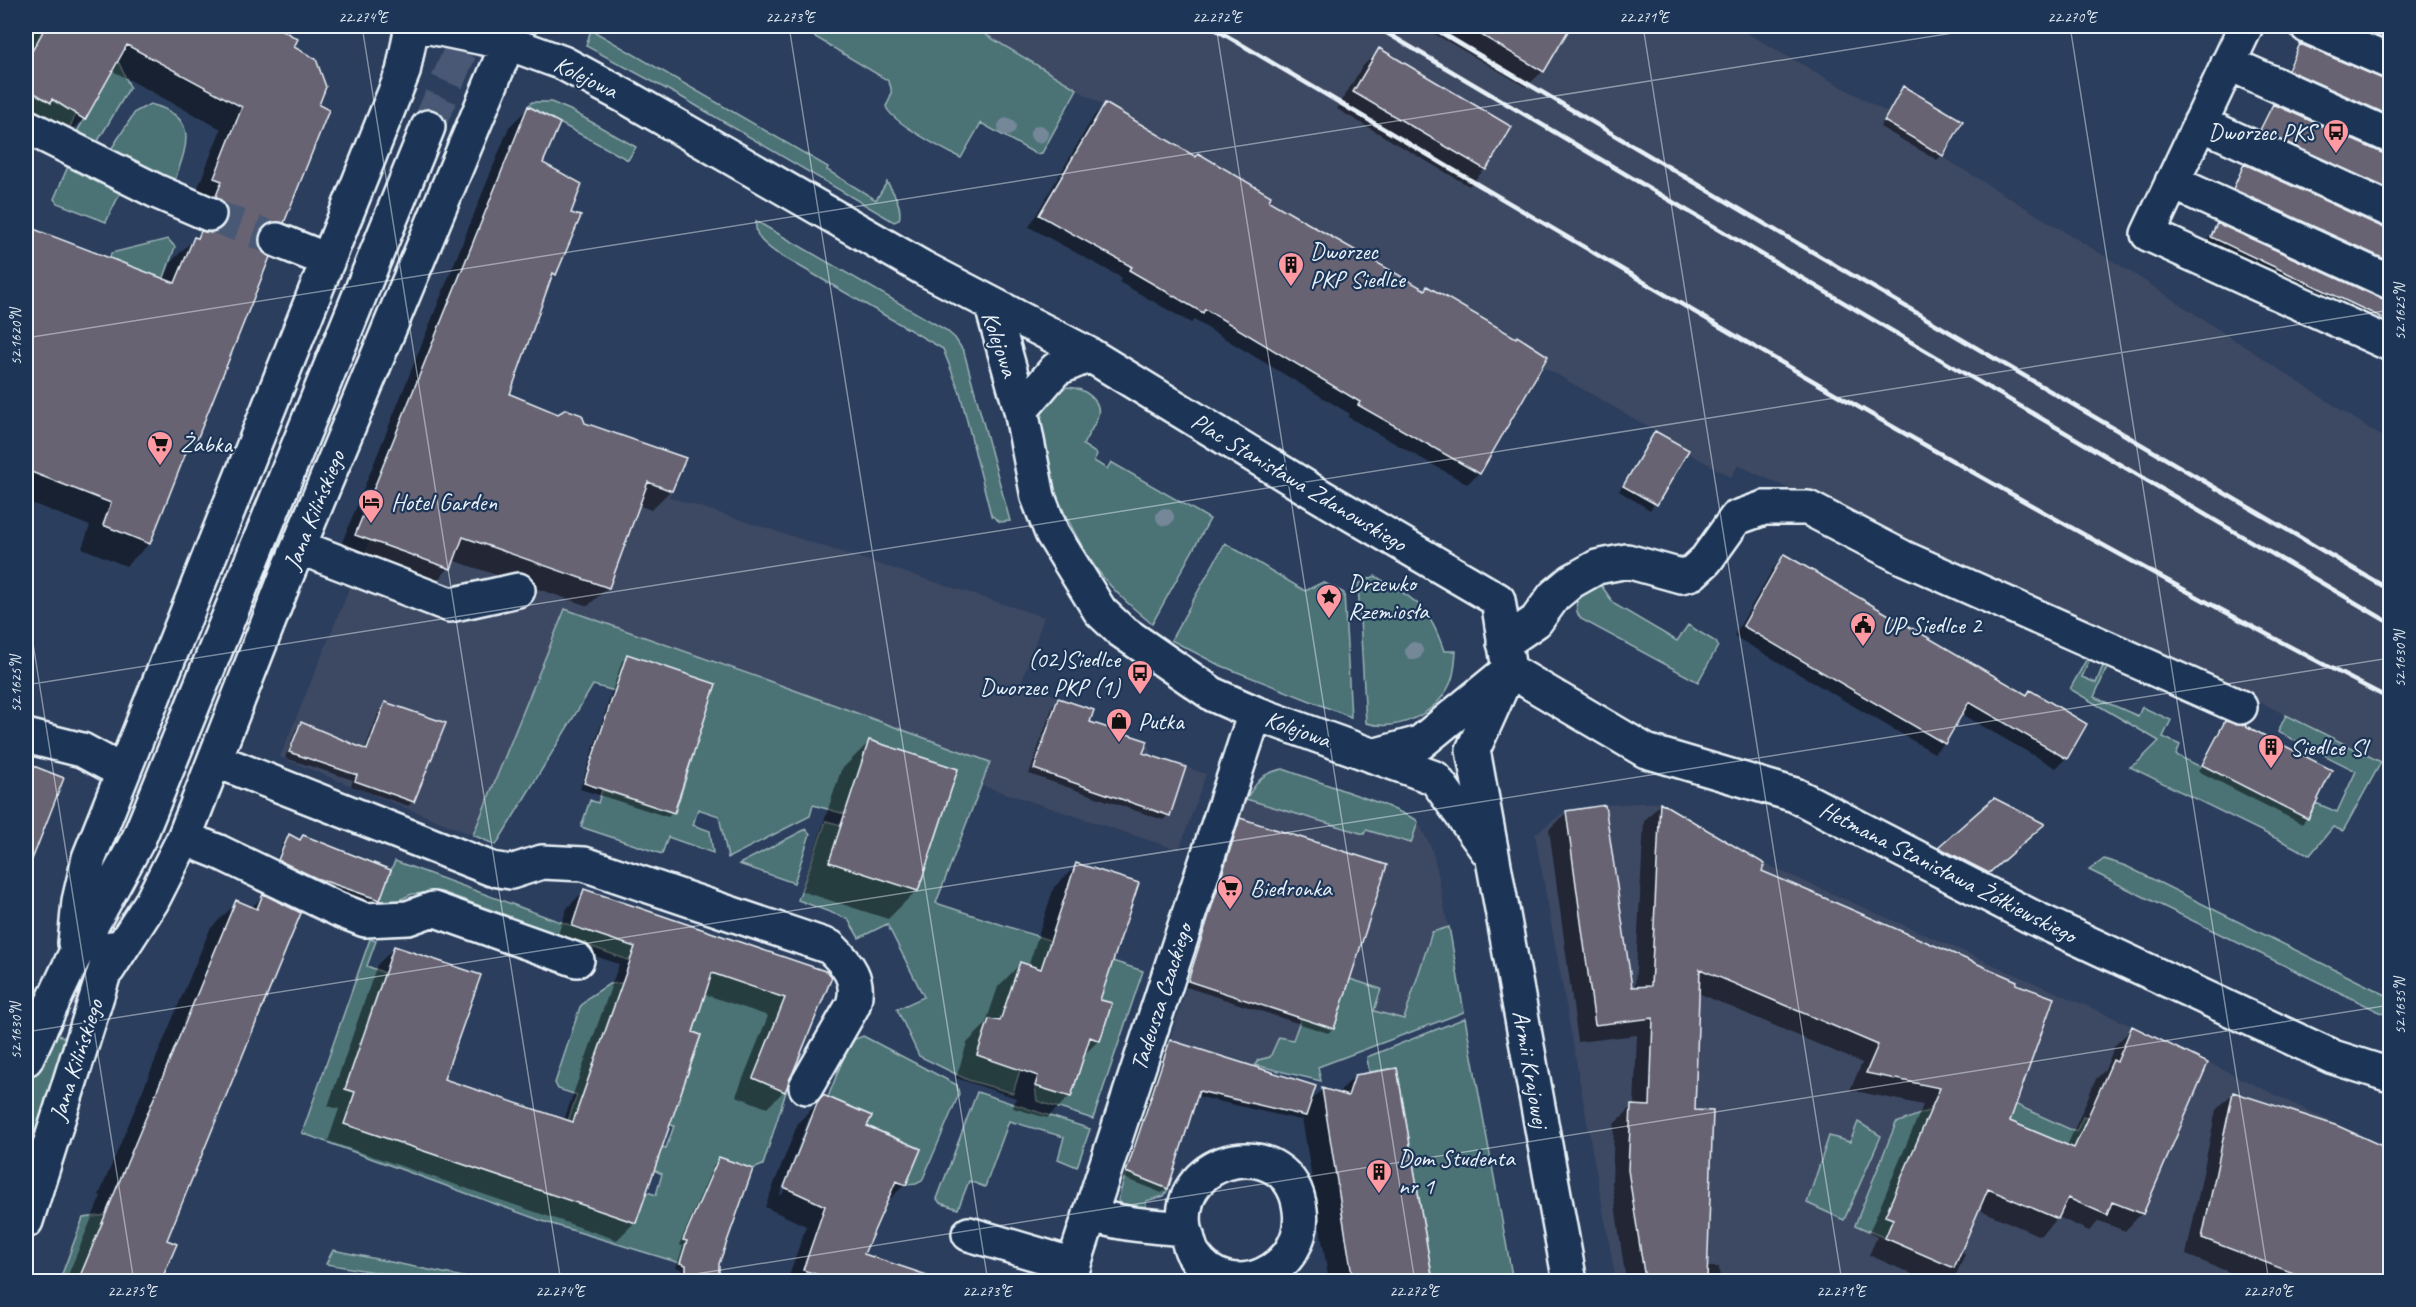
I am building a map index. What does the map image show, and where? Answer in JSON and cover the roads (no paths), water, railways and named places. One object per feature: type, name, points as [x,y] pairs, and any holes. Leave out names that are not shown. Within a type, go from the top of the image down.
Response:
[{"type":"street","name":"Jana Kilińskiego","points":[[73,959],[79,901],[89,858],[403,72],[412,26]]},
{"type":"street","name":"Kolejowa","points":[[425,26],[508,43],[563,63],[992,306],[1021,410],[1038,497],[1052,533],[1100,611],[1120,630],[1214,695],[1255,713],[1435,778],[1492,856]]},
{"type":"street","points":[[2246,26],[2148,234],[2391,344]]},
{"type":"street","points":[[2307,26],[2391,62]]},
{"type":"street","name":"Jana Kilińskiego","points":[[108,969],[152,901],[184,838],[299,547],[508,43]]},
{"type":"street","points":[[2228,63],[2391,136]]},
{"type":"street","points":[[2200,123],[2391,210]]},
{"type":"street","points":[[26,126],[158,192],[209,214]]},
{"type":"street","name":"Jana Kilińskiego","points":[[26,1059],[73,959],[139,838],[428,127]]},
{"type":"street","points":[[2172,182],[2391,282]]},
{"type":"street","points":[[277,240],[327,260]]},
{"type":"street","name":"Plac Stanisława Zdanowskiego","points":[[992,306],[1090,355],[1322,497],[1498,600],[1507,656]]},
{"type":"street","points":[[1021,410],[1056,369],[1090,355]]},
{"type":"street","points":[[1373,756],[1420,743],[1507,656],[1554,596],[1572,581],[1598,567],[1627,561],[1681,576],[1692,573],[1706,560],[1736,518],[1764,508],[1808,508],[1902,557],[2240,707]]},
{"type":"street","points":[[299,547],[450,605],[518,590]]},
{"type":"street","points":[[1492,856],[1473,750],[1507,656]]},
{"type":"street","name":"Hetmana Stanisława Żółkiewskiego","points":[[1507,656],[1646,751],[1795,795],[2030,916],[2333,1057],[2391,1075]]},
{"type":"street","name":"Tadeusza Czackiego","points":[[1071,1273],[1255,713]]},
{"type":"street","points":[[26,736],[82,750],[123,772]]},
{"type":"street","points":[[215,760],[492,869],[511,872],[542,862],[584,864],[830,947],[842,958],[854,978],[857,992],[853,1005],[806,1087]]},
{"type":"street","name":"Jana Kilińskiego","points":[[26,1221],[93,1006],[108,969],[139,838]]},
{"type":"street","points":[[184,838],[365,920],[408,918],[433,909],[577,960]]},
{"type":"street","name":"Armii Krajowej","points":[[1492,856],[1570,1281]]},
{"type":"street","points":[[1090,1214],[1105,1220],[1185,1229]]},
{"type":"street","points":[[969,1234],[1071,1273]]},
{"type":"tunnel","points":[[428,127],[471,26]]},
{"type":"tunnel","points":[[209,214],[277,240]]},
{"type":"railway","points":[[1210,26],[1943,455],[2240,620],[2390,699]]},
{"type":"railway","points":[[1375,26],[2390,623]]},
{"type":"railway","points":[[1430,26],[2390,590]]},
{"type":"place","name":"Dworzec PKS","points":[[2336,155]]},
{"type":"place","name":"Dworzec PKP Siedlce","points":[[1291,288]]},
{"type":"place","name":"Żabka","points":[[160,467]]},
{"type":"place","name":"Hotel Garden","points":[[371,525]]},
{"type":"place","name":"Drzewko Rzemiosła","points":[[1329,620]]},
{"type":"place","name":"UP Siedlce 2","points":[[1863,648]]},
{"type":"place","name":"(02)Siedlce Dworzec PKP (1)","points":[[1140,696]]},
{"type":"place","name":"Putka","points":[[1119,744]]},
{"type":"place","name":"Siedlce Sl","points":[[2271,770]]},
{"type":"place","name":"Biedronka","points":[[1230,911]]},
{"type":"place","name":"Dom Studenta nr 1","points":[[1379,1195]]}]
